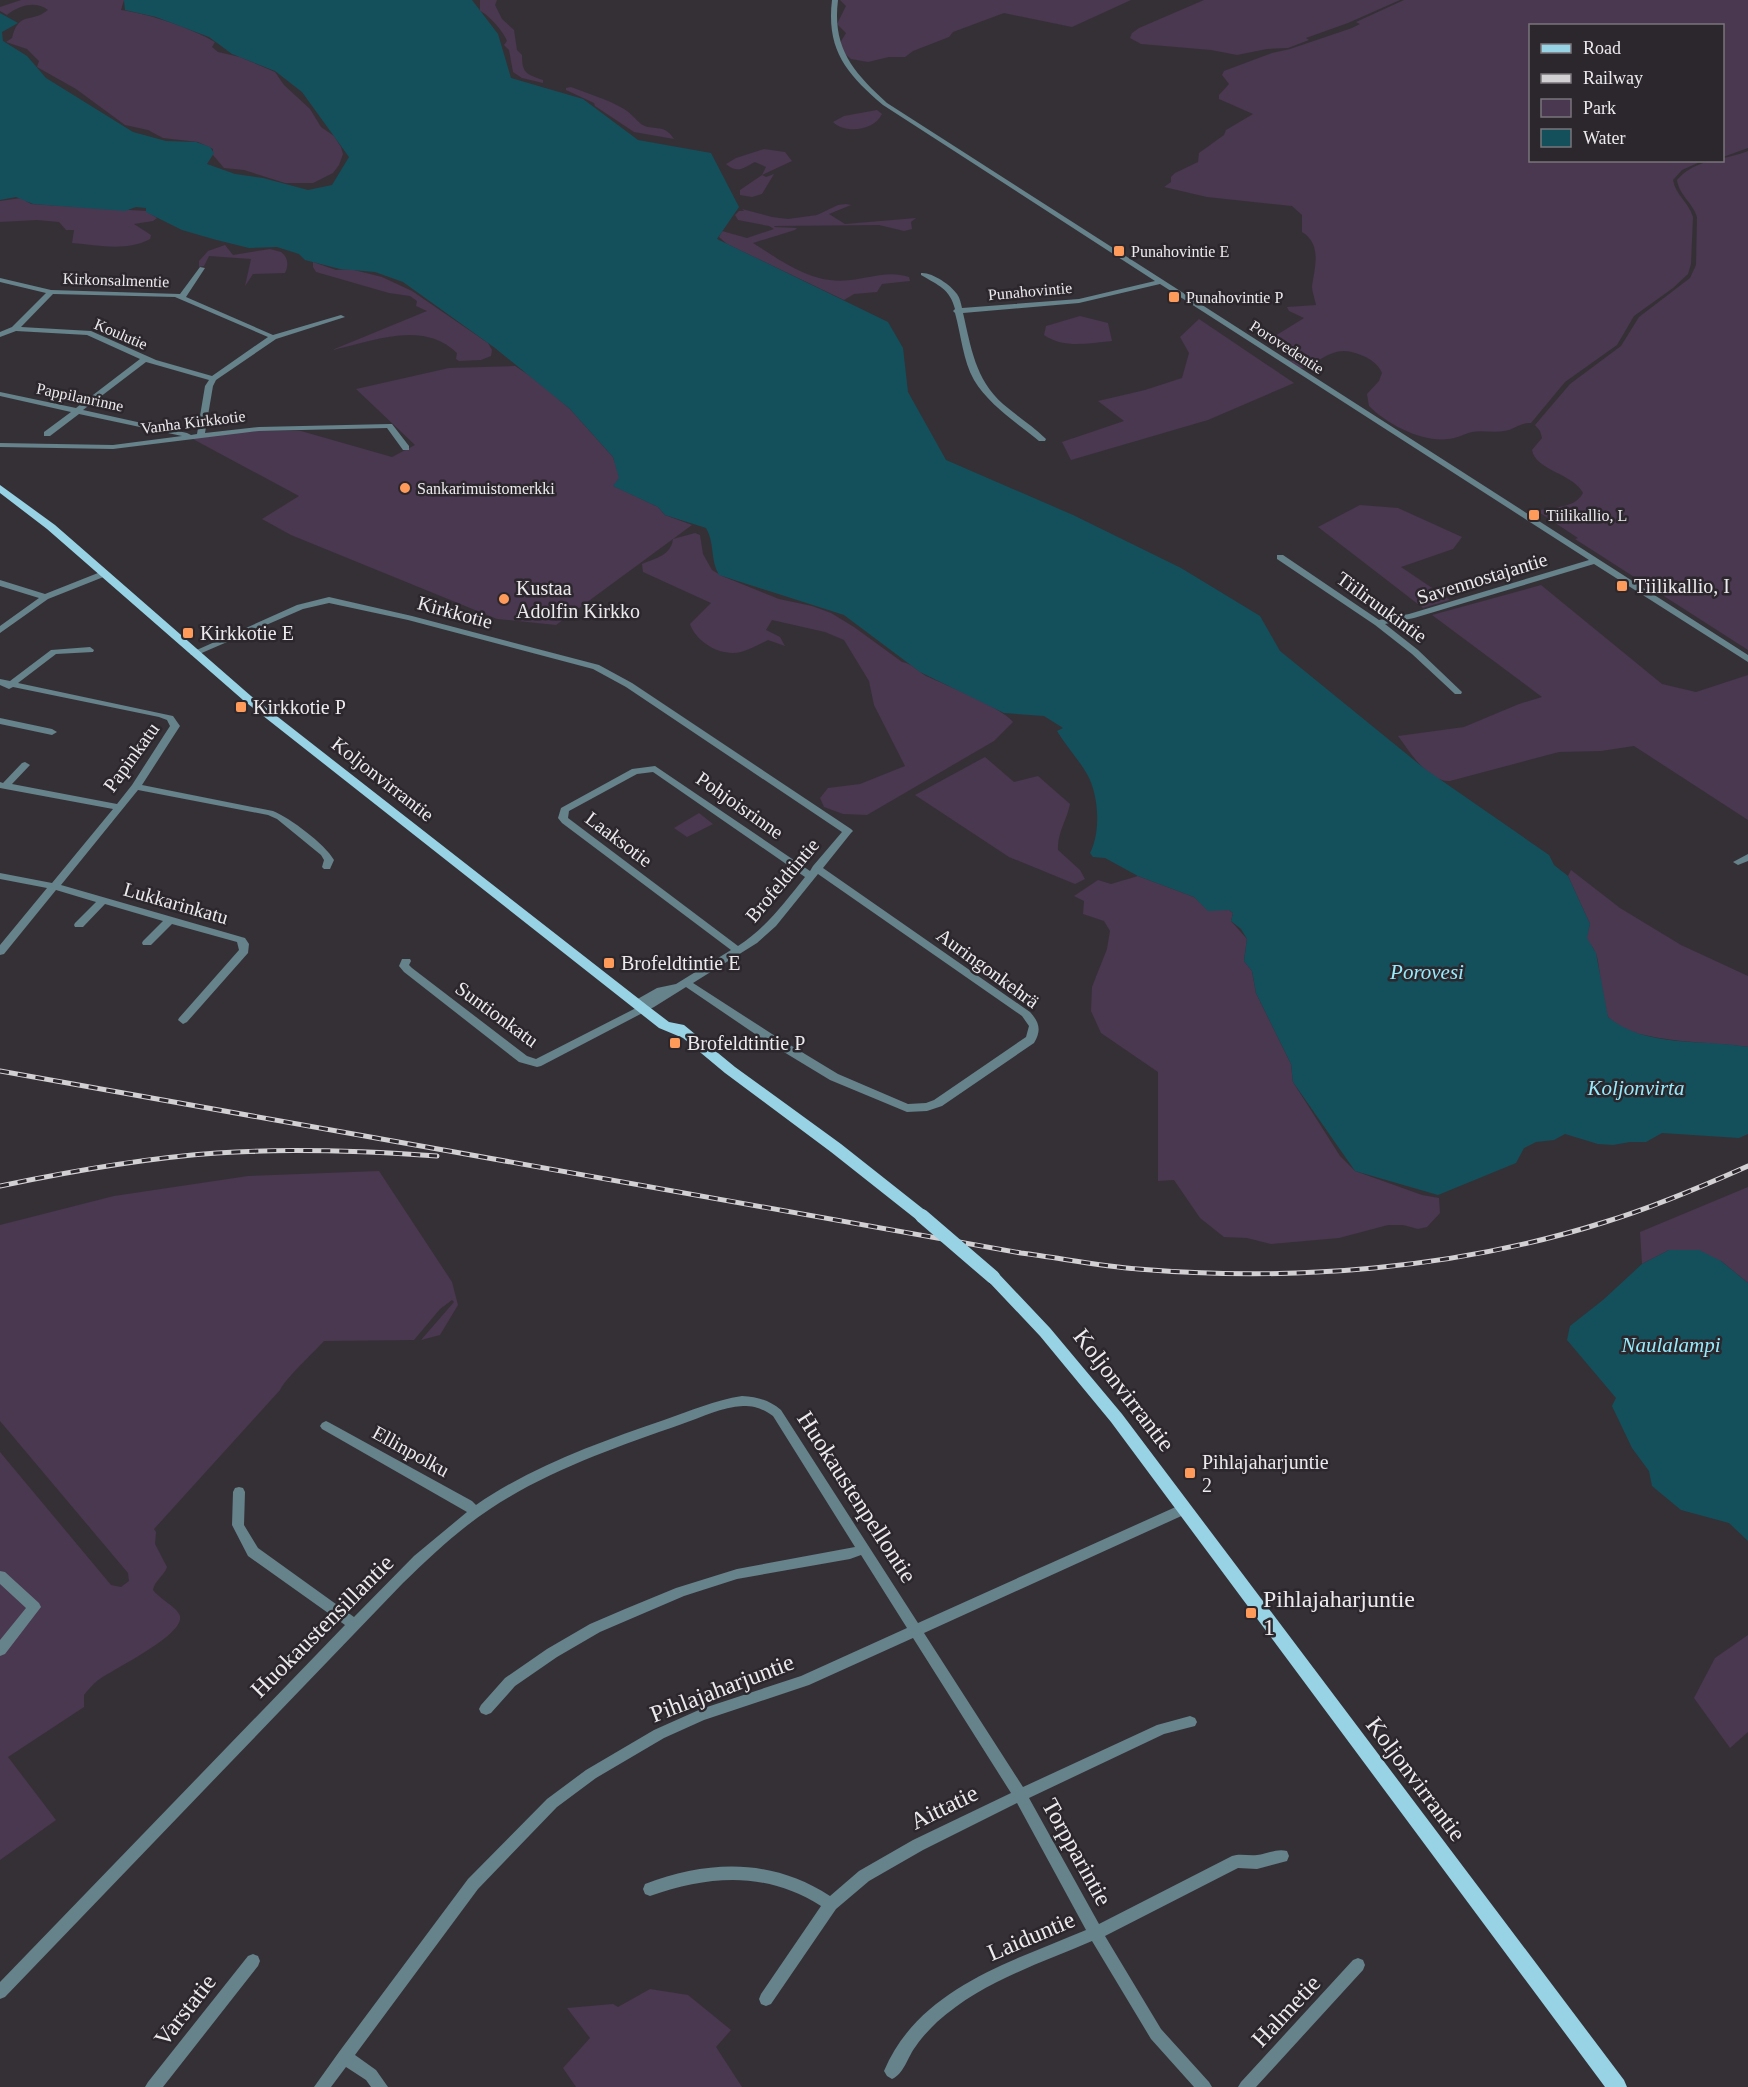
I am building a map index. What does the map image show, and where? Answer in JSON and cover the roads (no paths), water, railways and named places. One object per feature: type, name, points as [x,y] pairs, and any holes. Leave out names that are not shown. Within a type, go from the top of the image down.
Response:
[{"type":"main road","name":"Koljonvirrantie","points":[[0,488],[51,527],[247,698],[502,900],[644,1006],[664,1025],[684,1034],[922,1216],[993,1277],[1044,1328],[1134,1438],[1184,1509],[1617,2087]]},
{"type":"street","name":"Porovedentie","points":[[835,0],[832,22],[834,39],[846,64],[865,87],[885,104],[1158,282],[1748,659]]},
{"type":"street","points":[[183,297],[202,268]]},
{"type":"street","points":[[924,274],[955,296],[971,363],[978,380],[998,404],[1042,439]]},
{"type":"street","name":"Kirkonsalmentie","points":[[0,280],[51,292],[167,294],[183,297],[273,337]]},
{"type":"street","name":"Punahovintie","points":[[957,311],[1078,301],[1158,282]]},
{"type":"street","points":[[0,335],[15,328],[51,292]]},
{"type":"street","points":[[201,435],[209,386],[213,379],[273,337],[341,317]]},
{"type":"street","name":"Koulutie","points":[[15,328],[88,333],[145,359],[213,379]]},
{"type":"street","points":[[47,434],[145,359]]},
{"type":"street","name":"Pappilanrinne","points":[[0,394],[183,433],[189,437]]},
{"type":"street","name":"Vanha Kirkkotie","points":[[0,445],[113,447],[260,429],[389,426],[406,448]]},
{"type":"street","name":"Tiiliruukintie","points":[[1280,557],[1378,623],[1414,651],[1458,692]]},
{"type":"street","name":"Savennostajantie","points":[[1378,623],[1411,616],[1595,561]]},
{"type":"street","points":[[0,630],[45,597],[103,574]]},
{"type":"street","points":[[0,583],[45,597]]},
{"type":"street","name":"Kirkkotie","points":[[194,653],[300,607],[325,600],[409,618],[560,657],[596,667],[629,685],[848,831]]},
{"type":"street","points":[[0,688],[12,685],[54,652],[90,650]]},
{"type":"street","name":"Papinkatu","points":[[0,682],[161,715],[174,722],[175,726],[136,787],[0,952]]},
{"type":"street","points":[[0,721],[52,732]]},
{"type":"street","points":[[3,785],[25,765]]},
{"type":"street","name":"Pohjoisrinne","points":[[647,769],[659,771],[812,872]]},
{"type":"street","name":"Laaksotie","points":[[647,769],[635,771],[568,807],[564,810],[562,818],[737,950]]},
{"type":"street","points":[[3,785],[118,807]]},
{"type":"street","points":[[136,787],[270,813],[280,818],[325,853],[329,860],[327,867]]},
{"type":"street","name":"Brofeldtintie","points":[[644,1006],[765,931],[848,831]]},
{"type":"street","points":[[1738,862],[1748,857]]},
{"type":"street","name":"Auringonkehrä","points":[[682,984],[834,1077],[907,1108],[927,1107],[938,1102],[1030,1040],[1035,1034],[1035,1027],[1026,1014],[812,872]]},
{"type":"street","name":"Lukkarinkatu","points":[[0,876],[53,886],[241,940],[244,944],[244,951],[183,1020]]},
{"type":"street","points":[[79,925],[103,900]]},
{"type":"street","points":[[147,943],[171,920]]},
{"type":"street","name":"Suntionkatu","points":[[406,961],[404,966],[408,970],[529,1062],[545,1060],[644,1006]]},
{"type":"street","name":"Huokaustensillantie","points":[[0,1992],[427,1552],[476,1513],[516,1487],[597,1447],[696,1414],[749,1400]]},
{"type":"street","name":"Huokaustenpellontie","points":[[749,1400],[764,1403],[777,1413],[917,1632]]},
{"type":"street","name":"Ellinpolku","points":[[326,1426],[468,1505],[476,1513]]},
{"type":"street","points":[[238,1492],[238,1525],[253,1552],[355,1625]]},
{"type":"street","name":"Pihlajaharjuntie","points":[[322,2087],[473,1884],[552,1803],[591,1774],[659,1734],[701,1715],[804,1681],[917,1632],[1184,1509]]},
{"type":"street","points":[[486,1709],[510,1682],[552,1653],[595,1628],[630,1613],[681,1592],[737,1574],[850,1554],[863,1549]]},
{"type":"street","points":[[0,1576],[34,1607],[0,1650]]},
{"type":"street","name":"Torpparintie","points":[[917,1632],[1020,1795],[1095,1932],[1156,2034],[1204,2087]]},
{"type":"street","name":"Aittatie","points":[[766,1998],[831,1904],[844,1891],[888,1861],[1020,1795],[1162,1729],[1190,1722]]},
{"type":"street","name":"Laiduntie","points":[[892,2071],[901,2052],[913,2036],[942,2007],[988,1978],[1095,1932],[1237,1862],[1257,1862],[1282,1856]]},
{"type":"street","points":[[650,1889],[670,1881],[696,1875],[740,1872],[780,1878],[819,1895],[831,1904]]},
{"type":"street","name":"Varstatie","points":[[153,2087],[253,1961]]},
{"type":"street","name":"Halmetie","points":[[1246,2087],[1358,1965]]},
{"type":"street","points":[[344,2057],[371,2074],[380,2087]]},
{"type":"water","name":"Porovesi","points":[[124,0],[472,0],[498,34],[511,78],[583,99],[638,140],[711,153],[739,207],[717,239],[888,322],[903,348],[908,392],[946,460],[1073,515],[1181,568],[1260,616],[1280,651],[1425,769],[1549,855],[1554,865],[1568,876],[1590,924],[1587,938],[1596,953],[1608,1017],[1639,1034],[1657,1038],[1748,1047],[1748,1134],[1739,1138],[1662,1133],[1646,1142],[1613,1145],[1598,1144],[1565,1134],[1554,1140],[1536,1142],[1524,1148],[1516,1163],[1438,1195],[1355,1171],[1293,1082],[1291,1064],[1256,993],[1252,971],[1244,961],[1247,939],[1241,929],[1231,921],[1233,913],[1229,910],[1208,911],[1194,897],[1138,876],[1105,858],[1093,857],[1090,853],[1097,824],[1094,792],[1087,774],[1057,731],[1063,728],[1044,716],[1004,713],[920,672],[844,615],[719,575],[706,528],[665,515],[658,507],[613,486],[619,478],[613,457],[570,409],[495,348],[403,282],[375,272],[340,269],[305,260],[299,254],[277,247],[249,248],[213,239],[182,230],[146,212],[146,208],[136,207],[125,211],[33,204],[16,197],[0,200],[0,13],[18,23],[2,32],[3,41],[27,56],[46,78],[133,132],[166,141],[196,142],[210,147],[214,153],[207,164],[235,174],[263,178],[308,190],[332,185],[349,157],[302,92],[275,71],[232,54],[209,37],[156,17],[125,10]]},
{"type":"water","name":"Naulalampi","points":[[1669,1250],[1699,1250],[1721,1261],[1748,1283],[1748,1541],[1729,1523],[1681,1510],[1652,1486],[1649,1471],[1632,1448],[1612,1406],[1616,1398],[1567,1340],[1570,1326],[1603,1300],[1642,1264]]},
{"type":"railway","points":[[0,1071],[1021,1253],[1123,1268],[1196,1273],[1255,1274],[1374,1268],[1491,1251],[1605,1222],[1677,1196],[1748,1166]]},
{"type":"railway","points":[[0,1186],[108,1166],[217,1153],[327,1151],[437,1156]]},
{"type":"place","name":"Punahovintie E","points":[[1119,251]]},
{"type":"place","name":"Punahovintie P","points":[[1174,297]]},
{"type":"place","name":"Sankarimuistomerkki","points":[[405,488]]},
{"type":"place","name":"Tiilikallio, L","points":[[1534,515]]},
{"type":"place","name":"Tiilikallio, I","points":[[1622,586]]},
{"type":"place","name":"Kustaa Adolfin Kirkko","points":[[504,599]]},
{"type":"place","name":"Kirkkotie E","points":[[188,633]]},
{"type":"place","name":"Kirkkotie P","points":[[241,707]]},
{"type":"place","name":"Brofeldtintie E","points":[[609,963]]},
{"type":"place","name":"Brofeldtintie P","points":[[675,1043]]},
{"type":"place","name":"Pihlajaharjuntie 2","points":[[1190,1473]]},
{"type":"place","name":"Pihlajaharjuntie 1","points":[[1251,1613]]},
{"type":"water label","name":"Koljonvirta","points":[[1636,1088]]}]
